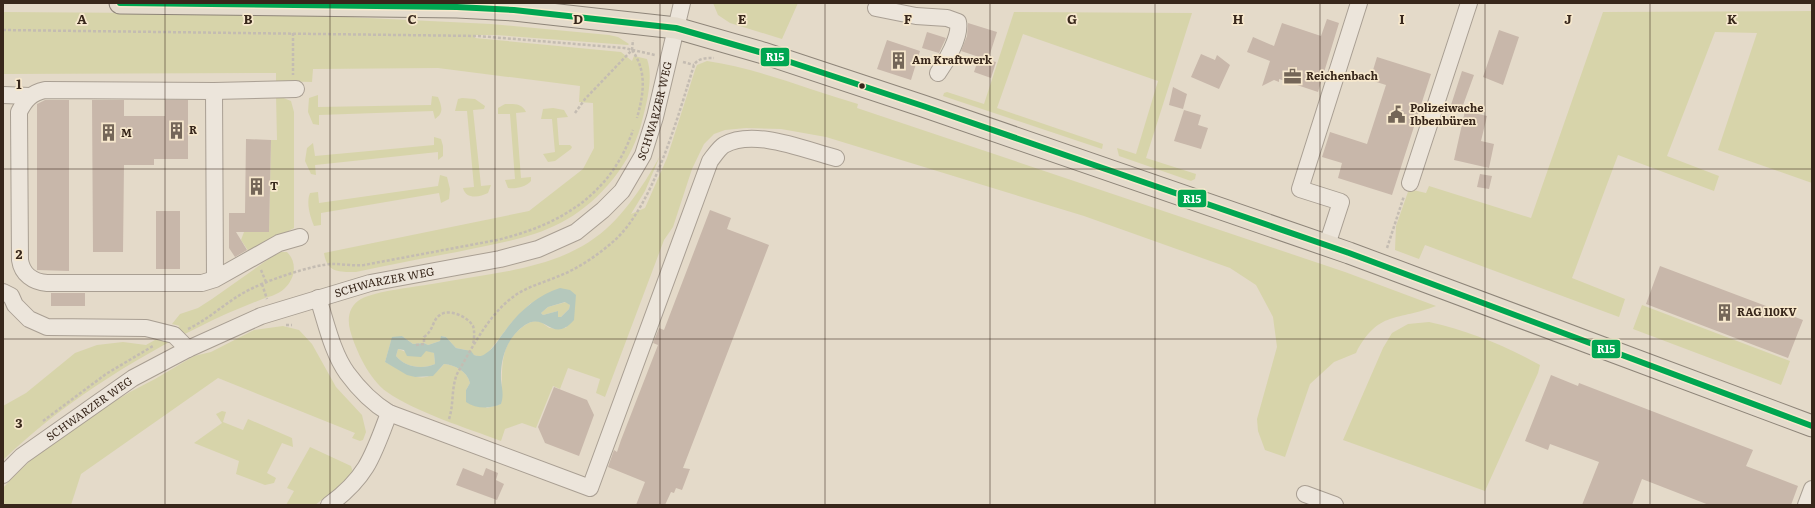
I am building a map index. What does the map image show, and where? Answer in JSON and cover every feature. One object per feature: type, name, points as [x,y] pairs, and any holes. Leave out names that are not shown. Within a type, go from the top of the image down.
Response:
[{"type":"main road","points":[[120,3],[464,7],[514,10],[676,28],[763,53],[924,106],[1328,245],[1812,426]]},
{"type":"street","name":"SCHWARZER WEG","points":[[3,475],[22,456],[133,378],[188,349],[261,316],[370,283],[500,259],[538,248],[576,232],[604,210],[622,191],[643,156],[655,117],[682,3]]},
{"type":"street","points":[[1328,245],[1341,202],[1300,189],[1359,3]]},
{"type":"street","points":[[1410,183],[1469,3]]},
{"type":"street","points":[[876,8],[916,16],[947,18],[958,22],[958,30],[948,60],[938,74]]},
{"type":"street","points":[[296,89],[214,91],[45,90],[36,92],[30,96],[19,112],[20,260],[21,267],[28,276],[40,283],[202,282],[215,279],[279,243],[300,237]]},
{"type":"street","points":[[214,91],[215,279]]},
{"type":"street","points":[[3,95],[30,96]]},
{"type":"street","points":[[318,298],[337,353],[347,373],[380,408],[389,413],[444,434],[590,488],[710,161],[724,145],[745,139],[770,140],[836,158]]},
{"type":"street","points":[[28,276],[7,294],[15,305],[29,319],[47,326],[146,328],[174,335],[188,349]]},
{"type":"street","points":[[329,505],[346,493],[370,462],[389,413]]},
{"type":"street","points":[[1806,505],[1812,489]]},
{"type":"street","points":[[1306,494],[1335,505]]},
{"type":"path","points":[[3,30],[478,36],[632,50],[640,61],[643,86],[638,116],[628,144],[603,182],[584,201],[560,218],[497,240],[364,266],[333,264],[291,274],[266,282],[245,292],[198,324],[156,344],[106,374],[39,424]]},
{"type":"path","points":[[293,33],[293,81],[296,89]]},
{"type":"path","points":[[575,113],[585,99],[632,50]]},
{"type":"path","points":[[694,65],[696,61],[702,59],[718,58]]},
{"type":"path","points":[[1382,264],[1406,188],[1410,183]]},
{"type":"path","points":[[416,345],[424,344],[424,337],[430,333],[435,320],[440,314],[448,312],[459,315],[472,325],[474,339],[472,347],[457,374],[452,393],[452,410],[444,434]]},
{"type":"shaded area","points":[[713,3],[798,3],[782,39],[730,23],[718,15]]},
{"type":"shaded area","points":[[1812,11],[1812,183],[1718,150],[1757,33],[1715,32],[1667,156],[1719,176],[1714,191],[1618,155],[1572,278],[1625,299],[1619,317],[1425,245],[1419,259],[1395,250],[1396,226],[1409,189],[1426,193],[1429,186],[1531,218],[1603,12]]},
{"type":"shaded area","points":[[3,12],[286,14],[491,24],[609,35],[618,37],[629,44],[496,35],[476,35],[475,38],[621,52],[632,61],[634,56],[647,59],[650,75],[645,109],[632,149],[619,172],[608,185],[591,202],[574,215],[557,225],[539,232],[500,243],[356,272],[344,272],[331,268],[324,253],[529,211],[583,169],[594,148],[593,103],[579,102],[580,86],[438,68],[313,69],[312,82],[276,81],[276,73],[3,74]]},
{"type":"shaded area","points":[[1014,12],[1192,13],[1146,158],[1196,174],[1195,179],[1191,181],[1119,156],[1117,148],[1136,154],[1158,81],[1023,34],[997,108],[1103,144],[1102,149],[943,96],[944,93],[947,92],[984,104]]},
{"type":"shaded area","points":[[707,61],[746,69],[858,104],[857,108],[1345,272],[1436,306],[1381,323],[1364,339],[1356,353],[1334,362],[1310,384],[1285,457],[1265,450],[1258,431],[1257,419],[1277,347],[1273,317],[1256,285],[1230,268],[1084,216],[826,137],[781,129],[746,128],[725,130],[714,134],[704,144],[692,169],[673,227],[664,240],[605,397],[596,393],[600,379],[568,368],[560,389],[553,386],[536,428],[522,423],[505,429],[501,441],[426,413],[387,392],[374,380],[364,364],[350,330],[349,317],[351,309],[357,302],[368,296],[385,292],[513,270],[553,259],[571,252],[589,242],[611,225],[638,192],[660,156],[645,191],[631,214],[645,208],[667,158],[697,65]],"holes":[[[576,295],[566,328],[550,328],[540,322],[534,321],[520,329],[512,337],[504,354],[501,404],[487,408],[466,390],[470,383],[466,375],[456,367],[444,364],[437,372],[429,376],[422,377],[408,374],[385,362],[391,341],[402,336],[413,344],[424,343],[428,345],[440,341],[442,336],[446,337],[456,348],[466,350],[481,357],[487,354],[512,322],[531,303]]]},
{"type":"shaded area","points":[[276,95],[291,101],[294,112],[294,228],[249,252],[241,240],[244,232],[269,232],[271,140],[277,140]]},
{"type":"shaded area","points":[[318,95],[318,107],[431,105],[432,96],[438,97],[441,112],[435,119],[433,111],[319,115],[319,125],[313,124],[308,112],[309,98]]},
{"type":"shaded area","points":[[458,99],[475,99],[485,106],[484,109],[473,110],[481,186],[491,185],[488,193],[481,196],[470,196],[463,188],[474,187],[467,111],[455,111]]},
{"type":"shaded area","points":[[505,104],[515,104],[522,107],[526,112],[516,113],[521,178],[531,177],[531,181],[524,186],[517,188],[508,188],[505,180],[515,179],[510,114],[498,114],[498,108]]},
{"type":"shaded area","points":[[553,108],[564,110],[568,117],[557,118],[559,145],[570,145],[572,147],[555,161],[548,162],[543,154],[555,152],[552,119],[541,119],[543,109]]},
{"type":"shaded area","points":[[434,137],[441,139],[443,146],[443,156],[438,160],[438,152],[315,165],[316,175],[311,174],[305,161],[307,148],[313,143],[315,156],[434,145]]},
{"type":"shaded area","points":[[440,175],[447,177],[450,189],[449,199],[441,203],[439,193],[321,213],[321,225],[314,226],[308,205],[310,193],[318,192],[319,203],[438,186]]},
{"type":"shaded area","points":[[280,252],[287,252],[293,261],[294,266],[291,281],[282,291],[208,322],[122,369],[48,421],[3,460],[3,406],[26,393],[75,353],[97,345],[123,342],[146,345],[180,326],[172,324],[180,314],[198,308]]},
{"type":"shaded area","points":[[560,288],[570,290],[576,295],[574,320],[566,327],[560,329],[554,329],[538,322],[532,322],[519,330],[509,342],[503,357],[501,380],[503,395],[501,404],[483,408],[466,402],[466,390],[470,383],[466,375],[460,369],[452,366],[444,364],[433,376],[415,377],[407,375],[385,362],[392,337],[402,336],[413,344],[424,343],[428,345],[440,341],[441,336],[446,337],[456,348],[471,351],[474,355],[482,356],[494,346],[510,324],[522,311],[536,300]],"holes":[[[565,302],[570,305],[569,309],[561,317],[558,317],[558,311],[543,315],[541,313],[548,307]],[[398,349],[404,350],[407,356],[421,357],[426,351],[434,353],[435,364],[419,367],[404,363],[396,356]]]},
{"type":"shaded area","points":[[566,302],[570,305],[569,309],[561,317],[558,317],[558,311],[543,315],[541,313],[548,307]]},
{"type":"shaded area","points":[[1642,305],[1790,361],[1781,385],[1633,329]]},
{"type":"shaded area","points":[[1429,322],[1486,339],[1540,365],[1538,373],[1485,491],[1343,440],[1383,348],[1392,333],[1408,324]]},
{"type":"shaded area","points":[[283,326],[299,330],[312,344],[336,387],[362,415],[366,432],[363,440],[360,441],[352,438],[355,433],[218,378],[81,474],[71,505],[3,505],[3,488],[47,445],[77,424],[194,356],[211,352],[254,330]]},
{"type":"shaded area","points":[[398,349],[417,356],[426,350],[434,353],[435,364],[419,367],[404,363],[396,356]]},
{"type":"shaded area","points":[[222,411],[226,412],[223,422],[243,430],[248,419],[292,438],[293,447],[282,443],[267,473],[276,478],[274,483],[265,485],[236,474],[239,461],[194,443],[222,423],[216,414]]},
{"type":"shaded area","points":[[310,447],[351,466],[353,472],[351,478],[315,505],[286,505],[294,491],[287,488]]},
{"type":"building","points":[[1327,19],[1339,23],[1318,92],[1279,79],[1279,82],[1274,80],[1262,86],[1270,61],[1247,52],[1253,37],[1274,46],[1282,23],[1321,36]]},
{"type":"building","points":[[968,23],[997,32],[988,60],[996,62],[991,78],[974,72],[979,57],[961,51],[967,36]]},
{"type":"building","points":[[1499,30],[1519,37],[1503,85],[1483,77]]},
{"type":"building","points":[[927,32],[946,38],[939,53],[922,48]]},
{"type":"building","name":"Am Kraftwerk","points":[[887,40],[920,51],[911,80],[877,69]]},
{"type":"building","points":[[1201,54],[1215,60],[1217,55],[1230,65],[1219,89],[1191,77]]},
{"type":"building","name":"Polizeiwache Ibbenbüren","points":[[1377,57],[1431,74],[1392,195],[1338,178],[1342,163],[1322,157],[1330,132],[1367,144],[1386,85],[1370,80]]},
{"type":"building","points":[[1462,71],[1474,75],[1462,108],[1451,105]]},
{"type":"building","points":[[1173,87],[1187,94],[1183,109],[1169,105]]},
{"type":"building","points":[[45,100],[69,100],[69,271],[37,270],[37,104]]},
{"type":"building","points":[[92,100],[124,100],[124,116],[165,116],[165,100],[188,100],[188,159],[154,159],[154,165],[124,165],[123,252],[93,252]]},
{"type":"building","points":[[1184,110],[1201,115],[1198,125],[1208,128],[1201,149],[1174,141]]},
{"type":"building","points":[[1465,111],[1487,116],[1481,141],[1494,144],[1489,168],[1454,160]]},
{"type":"building","name":"T","points":[[246,139],[271,140],[269,232],[236,232],[247,250],[235,257],[229,248],[229,213],[245,213]]},
{"type":"building","points":[[1480,174],[1492,176],[1489,189],[1477,187]]},
{"type":"building","points":[[710,210],[731,218],[727,229],[769,245],[683,468],[690,469],[682,490],[676,488],[674,493],[671,492],[665,505],[636,505],[645,482],[608,467],[614,450],[617,452],[658,345],[653,343],[659,328],[664,330]]},
{"type":"building","points":[[156,211],[180,211],[180,269],[156,269]]},
{"type":"building","name":"RAG 110KV","points":[[1660,266],[1803,320],[1788,358],[1646,304]]},
{"type":"building","points":[[51,293],[85,293],[85,306],[51,306]]},
{"type":"building","points":[[1551,375],[1578,386],[1579,383],[1753,450],[1746,466],[1798,486],[1791,505],[1709,505],[1642,479],[1632,505],[1582,505],[1599,462],[1550,444],[1548,450],[1525,441]]},
{"type":"building","points":[[554,387],[587,400],[594,415],[579,456],[545,443],[538,427]]},
{"type":"building","points":[[463,468],[483,476],[486,468],[498,473],[496,480],[504,484],[497,500],[456,485]]},
{"type":"transit line","name":"R15","points":[[120,3],[457,7],[514,10],[676,28],[763,53],[923,106],[1349,253],[1812,426]]},
{"type":"place","name":"Am Kraftwerk","points":[[899,60]]},
{"type":"place","name":"Reichenbach","points":[[1293,76]]},
{"type":"place","name":"Polizeiwache Ibbenbüren","points":[[1397,114]]},
{"type":"place","name":"R","points":[[176,130]]},
{"type":"place","name":"M","points":[[108,133]]},
{"type":"place","name":"T","points":[[257,186]]},
{"type":"place","name":"RAG 110KV","points":[[1724,312]]}]
